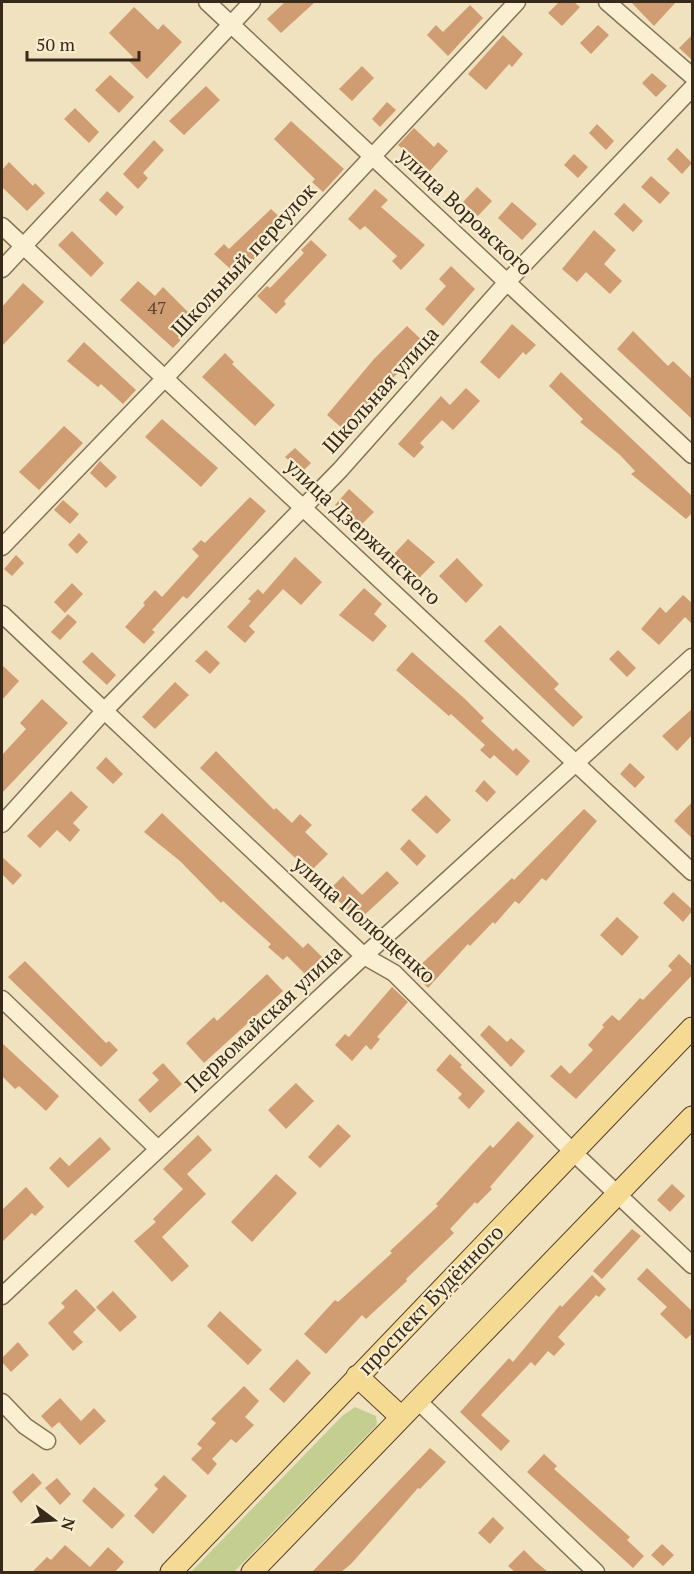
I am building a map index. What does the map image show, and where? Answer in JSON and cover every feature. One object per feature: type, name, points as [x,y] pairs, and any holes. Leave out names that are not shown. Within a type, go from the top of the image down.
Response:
[{"type":"main road","name":"проспект Будённого","points":[[171,1572],[693,1028]]},
{"type":"main road","points":[[252,1572],[693,1117]]},
{"type":"main road","points":[[357,1376],[401,1417]]},
{"type":"street","name":"улица Воровского","points":[[207,2],[693,455]]},
{"type":"street","points":[[2,269],[252,2]]},
{"type":"street","name":"Школьный переулок","points":[[2,547],[165,378],[517,2]]},
{"type":"street","points":[[607,2],[693,76]]},
{"type":"street","name":"Школьная улица","points":[[2,824],[105,710],[305,507],[507,282],[693,88]]},
{"type":"street","name":"улица Дзержинского","points":[[2,226],[693,872]]},
{"type":"street","name":"улица Полющенко","points":[[2,614],[364,956],[394,974],[574,1153],[693,1264]]},
{"type":"street","name":"Первомайская улица","points":[[2,1296],[364,956],[693,657]]},
{"type":"street","points":[[2,999],[158,1149]]},
{"type":"street","points":[[417,1400],[596,1572]]},
{"type":"street","points":[[2,1402],[25,1426],[46,1441]]},
{"type":"green space","points":[[355,1407],[376,1416],[377,1425],[234,1572],[191,1572],[342,1416]]},
{"type":"building","points":[[285,2],[315,2],[281,33],[267,19]]},
{"type":"building","points":[[559,2],[574,2],[580,7],[562,26],[548,13]]},
{"type":"building","points":[[631,2],[676,2],[654,26]]},
{"type":"building","points":[[470,5],[483,18],[448,56],[427,35],[436,25],[443,32]]},
{"type":"building","points":[[134,7],[158,30],[163,24],[182,42],[147,79],[129,61],[133,57],[109,33]]},
{"type":"building","points":[[598,25],[609,35],[591,54],[580,43]]},
{"type":"building","points":[[693,34],[693,61],[679,48]]},
{"type":"building","points":[[503,35],[523,54],[512,67],[509,64],[486,90],[468,74]]},
{"type":"building","points":[[362,66],[374,78],[352,101],[339,89]]},
{"type":"building","points":[[652,73],[667,86],[656,97],[642,83]]},
{"type":"building","points":[[110,75],[134,97],[119,113],[95,90]]},
{"type":"building","points":[[206,86],[220,100],[184,135],[169,121]]},
{"type":"building","points":[[387,102],[396,110],[380,127],[372,119]]},
{"type":"building","points":[[75,108],[99,132],[89,143],[64,119]]},
{"type":"building","points":[[291,121],[344,169],[323,192],[312,182],[315,179],[274,139]]},
{"type":"building","points":[[597,124],[614,141],[606,150],[589,133]]},
{"type":"building","points":[[414,128],[434,147],[438,142],[448,151],[430,171],[398,145]]},
{"type":"building","points":[[154,140],[164,150],[143,173],[148,178],[138,189],[123,174]]},
{"type":"building","points":[[677,148],[692,163],[682,174],[667,159]]},
{"type":"building","points":[[574,154],[588,167],[578,178],[564,165]]},
{"type":"building","points":[[9,162],[33,186],[35,183],[45,193],[27,211],[2,187],[2,170]]},
{"type":"building","points":[[651,176],[670,193],[660,204],[641,187]]},
{"type":"building","points":[[477,187],[492,201],[478,216],[463,202]]},
{"type":"building","points":[[375,189],[388,200],[381,207],[425,245],[401,270],[392,261],[397,256],[365,226],[360,230],[348,219]]},
{"type":"building","points":[[107,191],[124,207],[116,216],[99,200]]},
{"type":"building","points":[[512,202],[537,224],[522,240],[498,218]]},
{"type":"building","points":[[624,203],[643,221],[633,232],[614,214]]},
{"type":"building","points":[[271,209],[287,224],[238,276],[214,254],[224,244],[229,249]]},
{"type":"building","points":[[594,230],[616,250],[604,264],[622,281],[610,294],[586,272],[577,282],[562,269]]},
{"type":"building","points":[[72,231],[104,263],[91,277],[58,245]]},
{"type":"building","points":[[311,240],[327,255],[284,301],[286,304],[276,314],[257,296],[267,286],[270,288],[304,253],[301,250]]},
{"type":"building","points":[[451,266],[475,289],[443,326],[425,309],[446,286],[439,279]]},
{"type":"building","points":[[138,281],[155,296],[163,287],[198,322],[173,348],[120,300]]},
{"type":"building","points":[[23,283],[44,302],[2,346],[2,307]]},
{"type":"building","points":[[512,324],[536,345],[526,355],[523,352],[499,379],[480,362]]},
{"type":"building","points":[[407,326],[426,344],[343,429],[327,415],[374,359]]},
{"type":"building","points":[[633,331],[668,366],[673,361],[693,380],[693,420],[617,349]]},
{"type":"building","points":[[84,342],[136,390],[123,404],[101,384],[98,387],[67,361]]},
{"type":"building","points":[[225,353],[234,362],[232,364],[275,405],[255,426],[202,377]]},
{"type":"building","points":[[561,372],[693,497],[693,512],[686,519],[631,474],[635,471],[620,455],[580,422],[583,419],[549,386]]},
{"type":"building","points":[[466,388],[480,401],[453,430],[442,420],[420,443],[424,447],[414,458],[398,444],[441,396],[450,405]]},
{"type":"building","points":[[162,419],[218,468],[201,487],[145,437]]},
{"type":"building","points":[[64,426],[83,443],[39,490],[19,472]]},
{"type":"building","points":[[295,448],[311,463],[302,472],[285,457]]},
{"type":"building","points":[[100,461],[117,477],[106,488],[90,473]]},
{"type":"building","points":[[349,489],[374,512],[359,527],[335,505]]},
{"type":"building","points":[[250,497],[266,511],[187,599],[183,596],[152,630],[155,632],[144,644],[125,627],[155,590],[162,597],[199,556],[192,549],[201,540],[205,543]]},
{"type":"building","points":[[63,500],[79,514],[70,524],[54,510]]},
{"type":"building","points":[[79,533],[88,542],[77,554],[68,545]]},
{"type":"building","points":[[408,539],[435,562],[419,578],[394,554]]},
{"type":"building","points":[[16,555],[24,563],[12,576],[4,569]]},
{"type":"building","points":[[295,557],[322,582],[301,605],[283,589],[249,626],[255,632],[245,643],[227,627],[251,601],[248,599],[258,589],[263,594]]},
{"type":"building","points":[[457,558],[483,585],[466,603],[439,576]]},
{"type":"building","points":[[72,583],[83,594],[65,613],[54,602]]},
{"type":"building","points":[[364,588],[382,604],[374,614],[387,626],[373,642],[339,615]]},
{"type":"building","points":[[683,595],[693,604],[693,625],[685,617],[659,645],[641,629],[660,607],[666,613]]},
{"type":"building","points":[[68,614],[77,622],[60,640],[51,632]]},
{"type":"building","points":[[500,625],[559,684],[554,689],[583,717],[573,727],[484,641]]},
{"type":"building","points":[[206,650],[220,663],[210,674],[195,661]]},
{"type":"building","points":[[618,650],[636,668],[627,677],[609,659]]},
{"type":"building","points":[[92,652],[116,675],[107,685],[82,662]]},
{"type":"building","points":[[412,652],[465,699],[484,718],[481,721],[513,751],[516,748],[530,761],[517,776],[494,755],[490,759],[480,750],[485,745],[396,670]]},
{"type":"building","points":[[2,665],[19,681],[2,700]]},
{"type":"building","points":[[175,682],[189,695],[155,729],[142,717]]},
{"type":"building","points":[[42,699],[68,723],[2,793],[2,755],[26,729],[20,723]]},
{"type":"building","points":[[693,708],[693,734],[677,751],[662,736]]},
{"type":"building","points":[[216,751],[274,810],[276,808],[292,823],[300,814],[312,825],[305,832],[328,854],[310,872],[200,768]]},
{"type":"building","points":[[106,757],[123,774],[113,784],[96,768]]},
{"type":"building","points":[[630,763],[645,777],[635,788],[620,774]]},
{"type":"building","points":[[484,780],[496,792],[487,802],[475,791]]},
{"type":"building","points":[[71,791],[88,807],[73,823],[80,830],[70,842],[57,830],[40,848],[27,836]]},
{"type":"building","points":[[426,795],[451,820],[437,834],[411,810]]},
{"type":"building","points":[[693,801],[693,839],[674,821]]},
{"type":"building","points":[[584,809],[597,821],[546,881],[542,878],[519,904],[515,901],[495,924],[493,922],[470,946],[468,944],[428,988],[412,973],[512,878],[514,880]]},
{"type":"building","points":[[162,813],[303,948],[308,943],[324,959],[307,976],[287,956],[283,960],[268,947],[271,944],[223,901],[221,903],[180,861],[144,832]]},
{"type":"building","points":[[409,839],[426,856],[417,866],[400,849]]},
{"type":"building","points":[[2,857],[22,875],[13,885],[2,874]]},
{"type":"building","points":[[387,871],[399,883],[359,920],[328,891],[343,876],[362,895]]},
{"type":"building","points":[[673,892],[693,910],[683,922],[663,903]]},
{"type":"building","points":[[617,917],[639,937],[622,956],[600,935]]},
{"type":"building","points":[[679,954],[693,967],[693,974],[576,1099],[550,1076],[561,1065],[570,1074],[593,1050],[588,1045],[604,1027],[602,1025],[612,1015],[619,1021],[640,998],[643,1000],[672,970],[668,966]]},
{"type":"building","points":[[25,961],[106,1043],[109,1041],[118,1050],[101,1067],[8,977]]},
{"type":"building","points":[[267,974],[283,991],[204,1063],[186,1043],[214,1017],[217,1021]]},
{"type":"building","points":[[392,987],[408,1002],[377,1037],[380,1039],[371,1050],[366,1045],[352,1061],[335,1045],[345,1034],[349,1037]]},
{"type":"building","points":[[489,1025],[507,1042],[511,1038],[525,1051],[511,1067],[480,1035]]},
{"type":"building","points":[[2,1043],[59,1096],[46,1111],[19,1086],[15,1089],[2,1076]]},
{"type":"building","points":[[450,1054],[485,1091],[469,1109],[458,1098],[462,1094],[436,1070]]},
{"type":"building","points":[[163,1063],[182,1084],[150,1113],[138,1100],[159,1080],[152,1073]]},
{"type":"building","points":[[296,1083],[314,1101],[286,1129],[268,1110]]},
{"type":"building","points":[[518,1121],[534,1136],[490,1187],[492,1189],[477,1204],[475,1202],[450,1229],[454,1233],[406,1279],[407,1281],[366,1319],[362,1315],[326,1354],[304,1334],[335,1300],[338,1302],[392,1253],[390,1251],[438,1206],[436,1204],[490,1145],[493,1148]]},
{"type":"building","points":[[338,1124],[351,1136],[320,1168],[308,1157]]},
{"type":"building","points":[[198,1135],[212,1150],[187,1174],[206,1194],[162,1237],[189,1266],[172,1282],[134,1241],[156,1222],[153,1219],[183,1189],[163,1169]]},
{"type":"building","points":[[100,1137],[111,1149],[68,1188],[49,1168],[60,1157],[69,1166]]},
{"type":"building","points":[[276,1174],[297,1193],[252,1242],[231,1222]]},
{"type":"building","points":[[672,1184],[685,1196],[670,1212],[657,1200]]},
{"type":"building","points":[[26,1187],[44,1207],[35,1216],[32,1213],[2,1242],[2,1210]]},
{"type":"building","points":[[632,1229],[641,1236],[602,1279],[593,1271]]},
{"type":"building","points":[[647,1268],[693,1312],[693,1333],[686,1339],[660,1314],[667,1307],[637,1279]]},
{"type":"building","points":[[592,1275],[606,1289],[599,1297],[596,1295],[558,1337],[565,1344],[554,1356],[548,1351],[535,1366],[531,1362],[481,1415],[510,1441],[501,1451],[460,1412],[509,1358],[513,1362],[560,1305],[562,1307]]},
{"type":"building","points":[[76,1289],[96,1310],[73,1332],[83,1342],[73,1351],[48,1323],[65,1307],[61,1303]]},
{"type":"building","points":[[113,1291],[137,1317],[120,1332],[96,1307]]},
{"type":"building","points":[[220,1311],[262,1350],[248,1365],[207,1326]]},
{"type":"building","points":[[18,1342],[29,1355],[11,1372],[2,1362],[2,1358]]},
{"type":"building","points":[[297,1359],[311,1373],[284,1403],[269,1389]]},
{"type":"building","points":[[244,1386],[259,1401],[245,1417],[254,1425],[236,1443],[231,1439],[212,1459],[217,1464],[208,1475],[191,1459],[202,1448],[197,1444],[216,1423],[211,1419]]},
{"type":"building","points":[[60,1398],[81,1421],[94,1408],[106,1421],[80,1445],[59,1422],[52,1428],[41,1416]]},
{"type":"building","points":[[430,1448],[446,1462],[420,1489],[418,1488],[351,1564],[341,1572],[312,1572]]},
{"type":"building","points":[[544,1454],[557,1466],[554,1469],[630,1537],[627,1540],[644,1556],[633,1568],[527,1472]]},
{"type":"building","points":[[33,1473],[42,1483],[21,1503],[12,1492]]},
{"type":"building","points":[[164,1475],[187,1496],[153,1534],[134,1516],[158,1489],[154,1485]]},
{"type":"building","points":[[57,1478],[71,1494],[60,1505],[45,1488]]},
{"type":"building","points":[[94,1487],[125,1515],[112,1529],[82,1501]]},
{"type":"building","points":[[493,1517],[504,1528],[490,1544],[478,1533]]},
{"type":"building","points":[[662,1544],[674,1555],[663,1566],[651,1555]]},
{"type":"building","points":[[65,1545],[90,1567],[108,1547],[124,1562],[115,1572],[32,1572],[47,1557],[51,1560]]},
{"type":"building","points":[[524,1550],[548,1572],[515,1572],[508,1566]]}]
